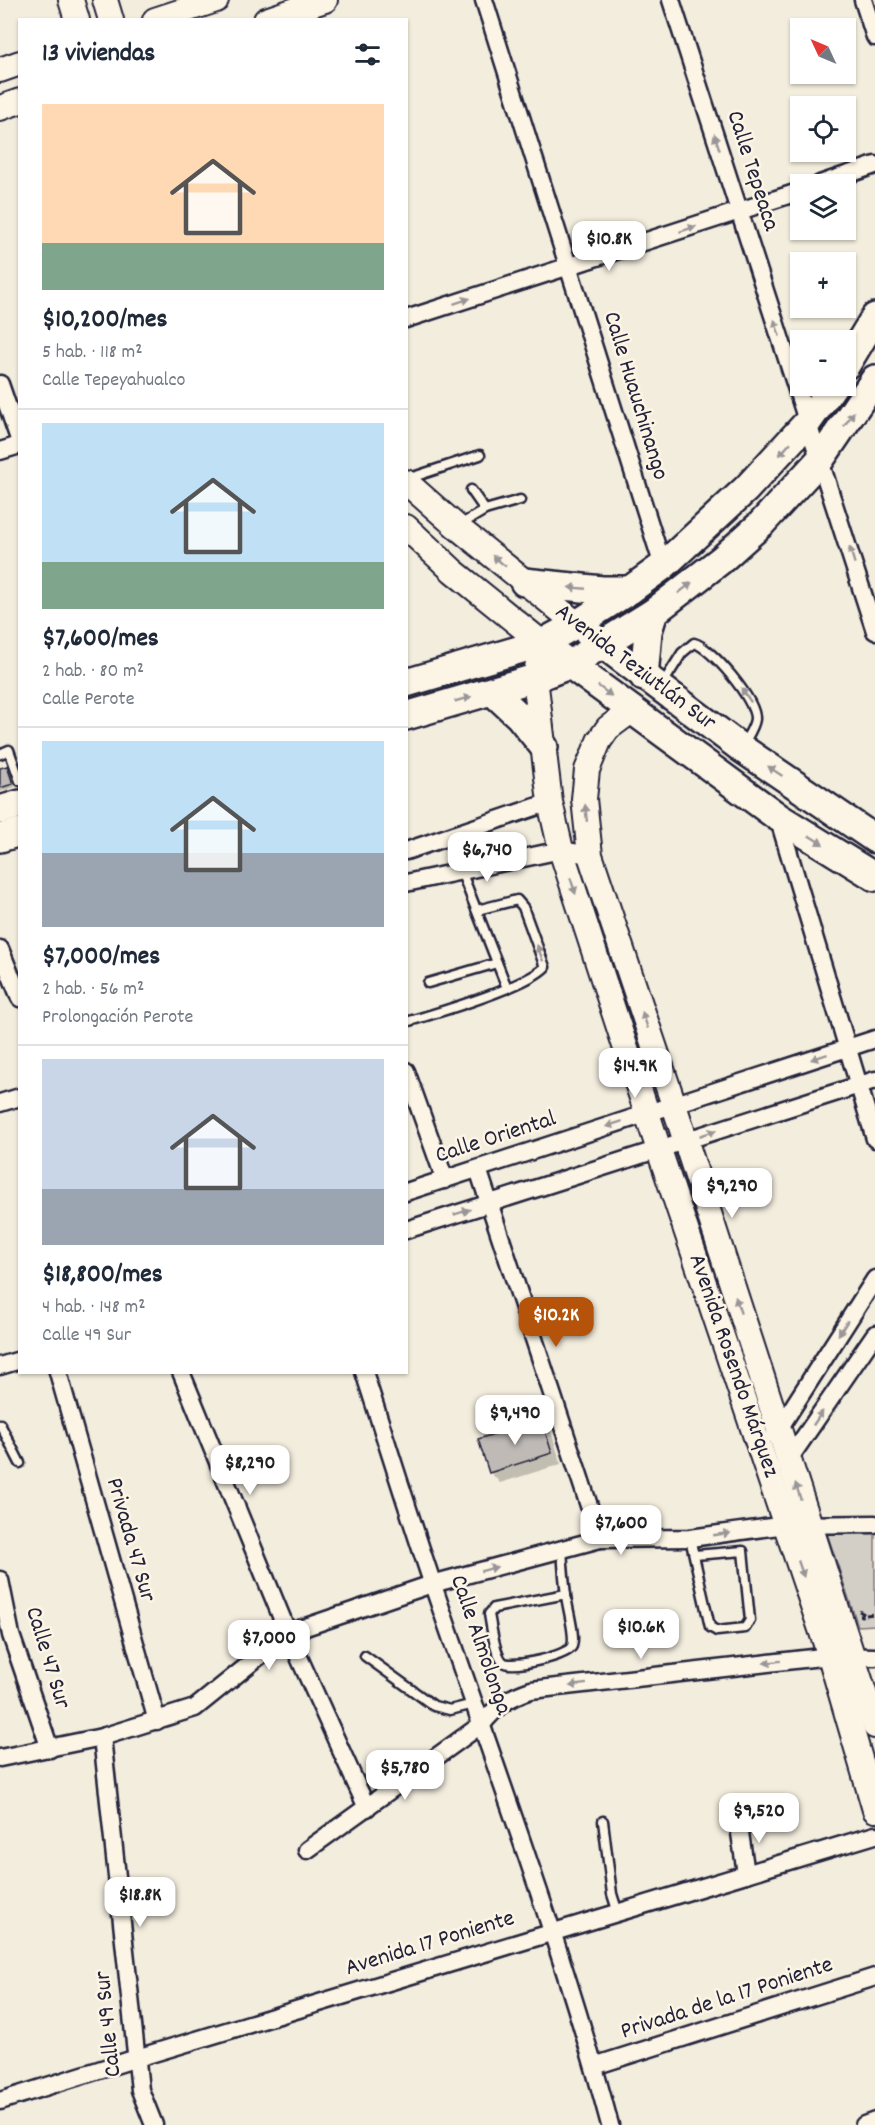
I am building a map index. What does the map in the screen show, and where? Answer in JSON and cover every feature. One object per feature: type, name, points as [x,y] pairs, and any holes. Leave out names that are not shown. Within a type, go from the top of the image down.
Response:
[{"type":"main road","points":[[71,0],[76,18]]},
{"type":"main road","points":[[105,0],[110,18]]},
{"type":"main road","points":[[161,18],[216,0]]},
{"type":"main road","points":[[273,18],[309,7]]},
{"type":"main road","points":[[0,70],[18,64]]},
{"type":"main road","points":[[0,108],[18,102]]},
{"type":"main road","points":[[856,348],[875,316]]},
{"type":"main road","points":[[408,715],[535,678],[569,665],[603,646],[654,612],[722,561],[760,524],[820,460],[875,379]]},
{"type":"main road","points":[[408,682],[542,643],[630,590],[663,566],[746,489],[807,423],[826,396]]},
{"type":"main road","name":"Avenida Teziutlán Sur","points":[[408,482],[457,527],[603,646],[741,748],[875,839]]},
{"type":"main road","name":"Avenida Teziutlán Sur","points":[[408,529],[453,571],[569,665],[778,817],[875,877]]},
{"type":"main road","points":[[524,582],[602,591],[630,590]]},
{"type":"main road","points":[[652,683],[644,655],[654,612]]},
{"type":"main road","name":"Avenida Rosendo Márquez","points":[[542,643],[535,678],[550,802],[561,850],[659,1150],[773,1484],[798,1525],[852,1656],[875,1726]]},
{"type":"main road","points":[[492,691],[519,716],[544,747]]},
{"type":"main road","name":"Avenida Rosendo Márquez","points":[[631,711],[608,728],[599,741],[587,770],[584,799],[590,855],[789,1460],[798,1525]]},
{"type":"main road","points":[[0,810],[18,805]]},
{"type":"main road","points":[[0,838],[18,833]]},
{"type":"main road","name":"Avenida Rosendo Márquez","points":[[852,1656],[875,1809]]},
{"type":"street","name":"Calle Huauchinango","points":[[484,0],[663,566]]},
{"type":"street","name":"Calle Tepeaca","points":[[671,0],[875,631]]},
{"type":"street","points":[[863,0],[875,37]]},
{"type":"street","points":[[849,174],[875,165]]},
{"type":"street","points":[[408,318],[790,195]]},
{"type":"street","points":[[0,384],[18,437]]},
{"type":"street","points":[[0,451],[18,444]]},
{"type":"street","points":[[408,850],[550,802]]},
{"type":"street","points":[[778,817],[846,1048],[867,1083],[875,1139]]},
{"type":"street","points":[[408,883],[561,850],[590,855]]},
{"type":"street","points":[[0,950],[18,993]]},
{"type":"street","name":"Calle Oriental","points":[[408,1191],[875,1039]]},
{"type":"street","points":[[408,1077],[445,1180]]},
{"type":"street","points":[[408,1229],[867,1083]]},
{"type":"street","points":[[0,1103],[18,1098]]},
{"type":"street","points":[[478,1169],[600,1539]]},
{"type":"street","points":[[763,1453],[875,1279]]},
{"type":"street","points":[[773,1484],[875,1334]]},
{"type":"street","points":[[0,1366],[18,1361]]},
{"type":"street","name":"Privada 47 Sur","points":[[59,1374],[157,1721]]},
{"type":"street","points":[[182,1374],[288,1633],[367,1808]]},
{"type":"street","name":"Calle Almolonga","points":[[365,1374],[432,1584],[552,1933],[610,2125]]},
{"type":"street","points":[[0,1758],[102,1737],[195,1708],[288,1633],[432,1584],[562,1549],[600,1539],[690,1538],[798,1525],[875,1524]]},
{"type":"street","name":"Calle 47 Sur","points":[[0,1581],[11,1635],[50,1749]]},
{"type":"street","points":[[307,1850],[482,1724],[510,1697],[531,1690],[852,1656]]},
{"type":"street","name":"Calle 49 Sur","points":[[102,1737],[140,2090],[154,2125]]},
{"type":"street","points":[[738,1819],[746,1874]]},
{"type":"street","name":"Avenida 17 Poniente","points":[[0,2101],[875,1835]]},
{"type":"street","name":"Privada de la 17 Poniente","points":[[594,2066],[875,1977]]},
{"type":"street","points":[[864,2125],[875,2121]]},
{"type":"lane","points":[[408,479],[480,455]]},
{"type":"lane","points":[[471,489],[485,510]]},
{"type":"lane","points":[[457,527],[485,510],[520,500]]},
{"type":"lane","points":[[652,683],[694,643],[710,652],[747,694],[753,705],[755,718],[741,748]]},
{"type":"lane","points":[[0,754],[9,750],[18,775]]},
{"type":"lane","points":[[461,871],[507,988]]},
{"type":"lane","points":[[408,1021],[507,988],[540,973],[545,967],[523,907],[517,900],[477,910]]},
{"type":"lane","points":[[428,983],[497,963]]},
{"type":"lane","points":[[0,1424],[20,1463]]},
{"type":"lane","points":[[690,1538],[710,1627],[717,1631],[745,1628],[750,1620],[743,1551],[695,1555]]},
{"type":"lane","points":[[562,1549],[573,1639],[572,1647],[566,1653],[535,1661],[511,1666],[504,1663],[496,1646],[490,1611],[494,1608],[566,1594]]},
{"type":"lane","points":[[365,1656],[434,1706],[450,1710],[475,1704]]},
{"type":"lane","points":[[603,1821],[612,1894],[618,1913]]},
{"type":"path","points":[[867,1615],[875,1614]]},
{"type":"shaded area","points":[[875,1532],[875,1625],[858,1626],[827,1533]]},
{"type":"building","points":[[7,766],[13,784],[0,788],[0,768]]},
{"type":"building","points":[[541,1419],[552,1453],[489,1473],[478,1439]]}]
